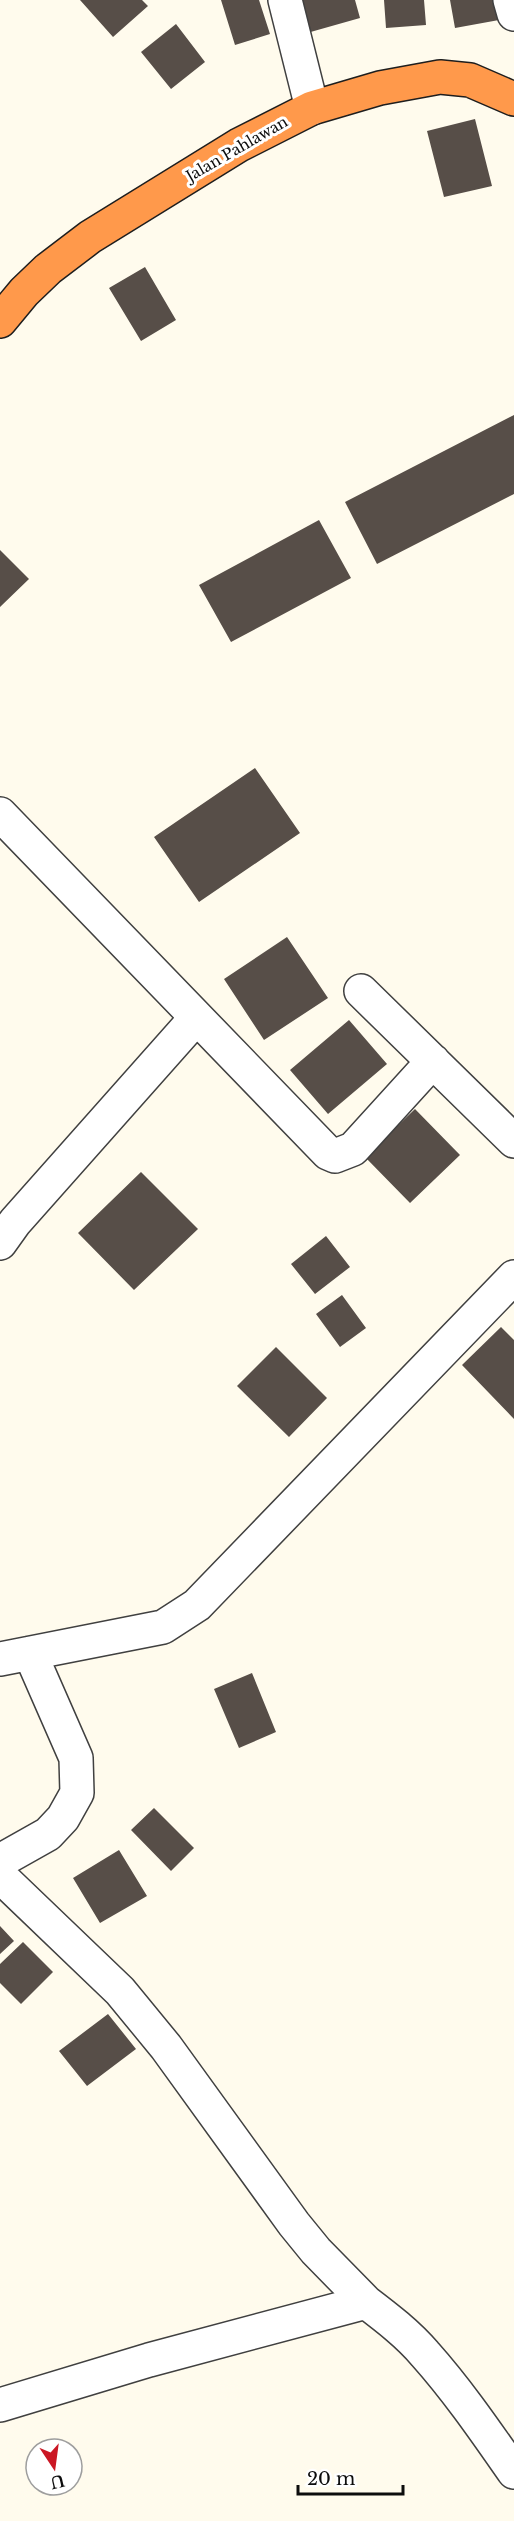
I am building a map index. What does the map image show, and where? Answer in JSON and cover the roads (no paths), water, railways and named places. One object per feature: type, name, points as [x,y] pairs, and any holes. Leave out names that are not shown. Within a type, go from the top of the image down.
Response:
[{"type":"highway","name":"Jalan Pahlawan","points":[[0,321],[24,292],[48,269],[90,237],[239,145],[312,108],[380,88],[440,77],[470,80],[489,86],[514,99]]},
{"type":"street","points":[[285,0],[312,108]]},
{"type":"street","points":[[510,0],[514,14]]},
{"type":"street","points":[[0,814],[327,1153],[336,1156],[353,1149],[433,1062]]},
{"type":"street","points":[[361,991],[514,1141]]},
{"type":"street","points":[[5,1225],[196,1018]]},
{"type":"street","points":[[0,1862],[48,1834],[63,1818],[77,1793],[76,1758],[15,1656],[164,1627],[197,1605],[514,1277]]},
{"type":"street","points":[[0,1876],[120,1991],[166,2047],[316,2251],[366,2302],[425,2353],[462,2399],[514,2472]]},
{"type":"street","points":[[0,2405],[149,2360],[366,2302]]}]
